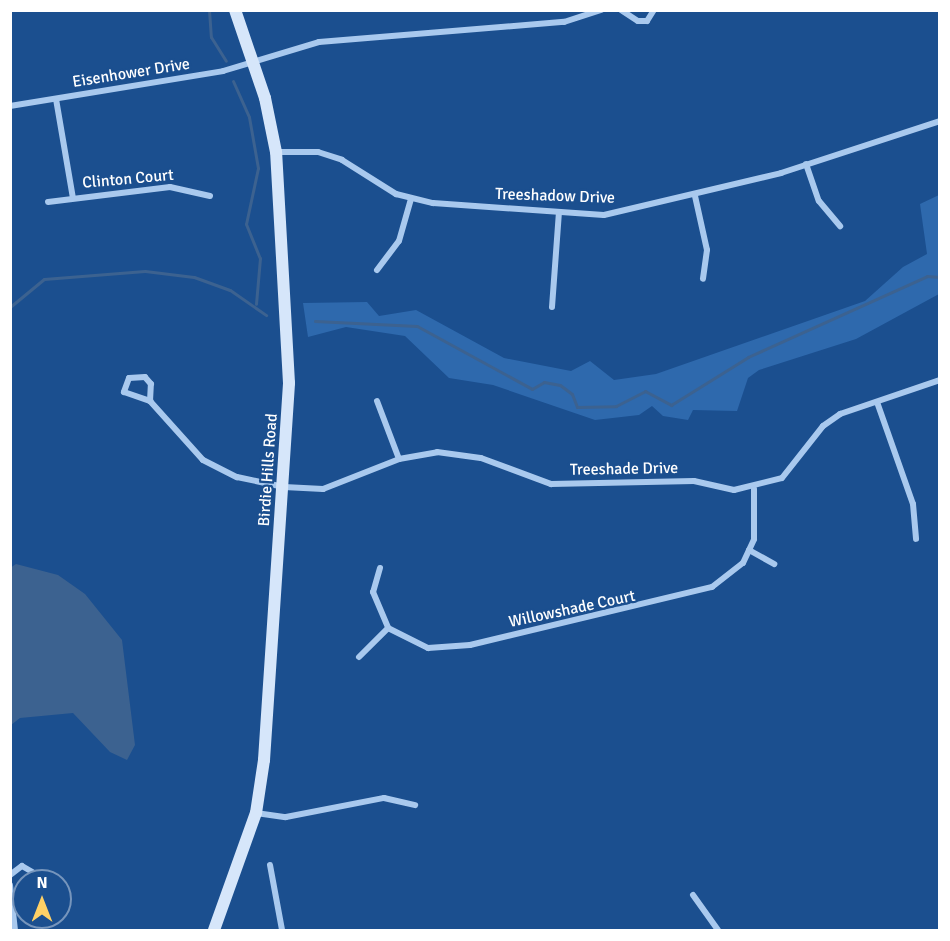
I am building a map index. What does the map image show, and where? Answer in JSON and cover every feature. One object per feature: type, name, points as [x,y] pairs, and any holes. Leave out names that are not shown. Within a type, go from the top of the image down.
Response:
[{"type":"main road","name":"Birdie Hills Road","points":[[214,930],[256,813],[284,487],[289,382],[276,152],[254,62],[235,10]]},
{"type":"street","name":"Eisenhower Drive","points":[[10,106],[254,62],[319,42],[564,22],[601,10]]},
{"type":"street","points":[[621,10],[639,21],[646,21],[654,10]]},
{"type":"street","points":[[56,99],[73,198]]},
{"type":"street","name":"Treeshadow Drive","points":[[276,152],[318,152],[342,160],[411,199],[604,215],[695,196],[806,164],[939,121]]},
{"type":"street","points":[[806,164],[819,201],[840,226]]},
{"type":"street","name":"Clinton Court","points":[[48,202],[170,187],[210,196]]},
{"type":"street","points":[[695,196],[706,250],[703,279]]},
{"type":"street","points":[[377,270],[399,241],[411,199]]},
{"type":"street","points":[[552,307],[559,212]]},
{"type":"street","points":[[141,375],[151,384],[150,401],[124,392],[129,378],[141,375]]},
{"type":"street","name":"Treeshade Drive","points":[[150,401],[188,446],[219,471],[284,487],[323,489],[399,459],[458,454],[552,484],[694,480],[754,489],[782,478],[823,426],[840,414],[939,380]]},
{"type":"street","points":[[377,401],[399,459]]},
{"type":"street","points":[[877,402],[913,504],[916,539]]},
{"type":"street","name":"Willowshade Court","points":[[388,628],[428,648],[470,645],[698,594],[729,578],[749,550],[756,526],[754,489]]},
{"type":"street","points":[[749,550],[774,564]]},
{"type":"street","points":[[359,657],[388,628],[374,599],[380,568]]},
{"type":"street","points":[[256,813],[286,817],[384,798],[415,805]]},
{"type":"street","points":[[270,865],[282,930]]},
{"type":"street","points":[[693,895],[718,930]]},
{"type":"shaded area","points":[[939,195],[939,294],[856,339],[759,370],[748,378],[737,411],[693,410],[688,420],[663,416],[652,406],[639,415],[595,420],[493,385],[449,378],[405,336],[346,327],[308,337],[303,303],[367,302],[379,316],[416,310],[504,358],[571,371],[590,361],[614,380],[656,374],[865,301],[903,267],[927,254],[920,204]]},
{"type":"shaded area","points":[[16,564],[58,575],[85,594],[122,640],[135,745],[127,760],[110,752],[73,713],[20,718],[11,725],[10,568]]},
{"type":"waterway","points":[[209,10],[211,37],[226,61]]},
{"type":"waterway","points":[[233,81],[249,117],[258,168],[246,224],[260,258],[256,304]]},
{"type":"waterway","points":[[10,307],[44,279],[145,271],[194,277],[230,290],[266,315]]},
{"type":"waterway","points":[[315,321],[417,326],[532,389],[544,382],[560,385],[572,394],[577,407],[616,406],[645,391],[671,405],[748,357],[927,276],[940,277]]}]
